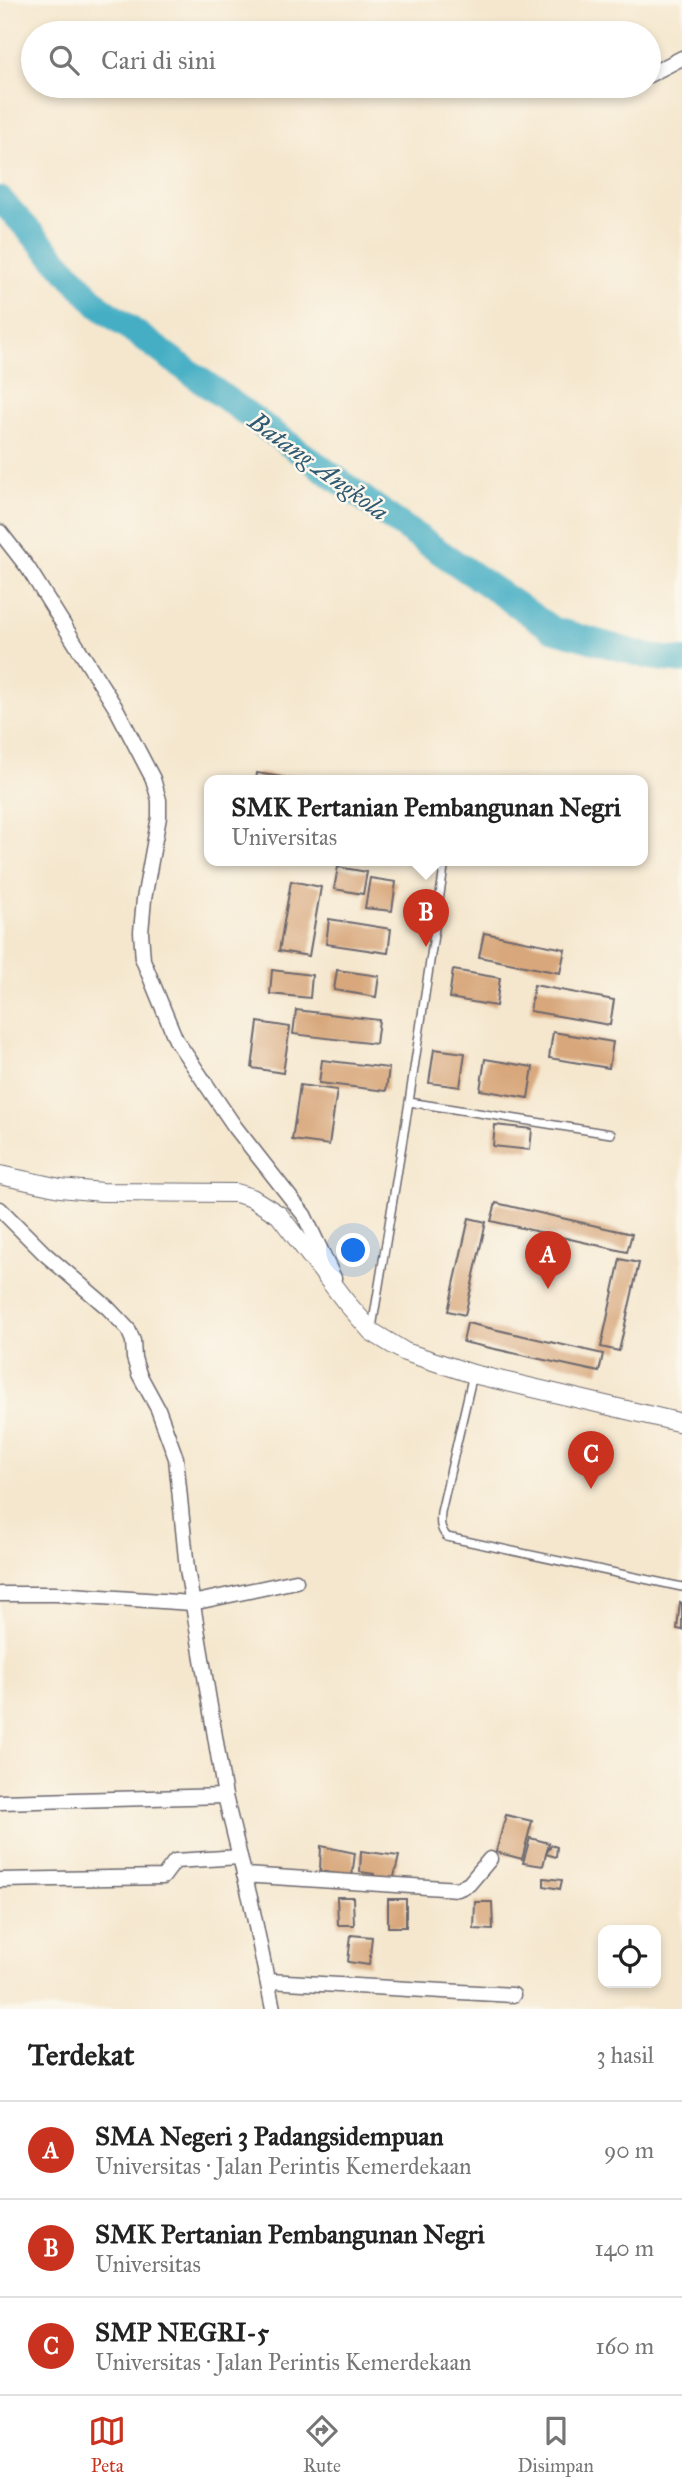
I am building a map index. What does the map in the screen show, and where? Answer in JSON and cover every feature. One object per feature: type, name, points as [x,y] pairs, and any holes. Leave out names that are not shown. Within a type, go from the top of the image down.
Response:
[{"type":"street","points":[[661,69],[682,58]]},
{"type":"street","points":[[0,531],[28,568],[117,710],[153,779],[159,800],[159,817],[144,899],[141,932],[143,961],[176,1040],[235,1127],[304,1214],[345,1301]]},
{"type":"street","points":[[0,1175],[60,1188],[102,1192],[236,1193],[252,1198],[279,1215],[372,1332],[405,1352],[474,1374],[682,1423]]},
{"type":"street","points":[[0,1209],[128,1329],[139,1374],[158,1409],[176,1458],[192,1603],[225,1796],[273,2009]]},
{"type":"street","points":[[0,1594],[56,1594],[192,1603],[296,1581]]},
{"type":"street","points":[[0,1802],[225,1796]]},
{"type":"street","points":[[0,1880],[163,1877],[175,1861],[240,1857]]},
{"type":"street","points":[[244,1875],[458,1889],[469,1884],[490,1859]]},
{"type":"street","points":[[269,1982],[513,1995]]},
{"type":"lane","points":[[372,1332],[410,1102],[444,866]]},
{"type":"lane","points":[[410,1102],[611,1134]]},
{"type":"lane","points":[[474,1374],[441,1513],[440,1523],[447,1537],[682,1587]]},
{"type":"building","points":[[338,867],[367,872],[363,894],[334,889]]},
{"type":"building","points":[[370,878],[396,882],[392,911],[365,908]]},
{"type":"building","points":[[291,881],[321,887],[309,956],[279,951]]},
{"type":"building","points":[[329,919],[391,929],[388,953],[326,944]]},
{"type":"building","points":[[484,933],[565,949],[560,973],[479,957]]},
{"type":"building","points":[[272,970],[312,975],[310,998],[270,994]]},
{"type":"building","points":[[337,970],[379,976],[376,997],[334,990]]},
{"type":"building","points":[[453,970],[500,978],[496,1006],[449,998]]},
{"type":"building","points":[[534,985],[614,1000],[610,1025],[530,1011]]},
{"type":"building","points":[[296,1010],[379,1020],[376,1044],[293,1034]]},
{"type":"building","points":[[258,1022],[290,1027],[283,1073],[252,1068]]},
{"type":"building","points":[[553,1032],[613,1042],[609,1068],[549,1058]]},
{"type":"building","points":[[434,1049],[465,1053],[460,1087],[429,1083]]},
{"type":"building","points":[[485,1059],[533,1067],[528,1098],[480,1090]]},
{"type":"building","points":[[322,1060],[389,1068],[386,1091],[319,1083]]},
{"type":"building","points":[[300,1085],[337,1090],[329,1145],[292,1140]]},
{"type":"building","points":[[495,1125],[532,1129],[530,1150],[493,1146]]},
{"type":"building","points":[[496,1203],[632,1234],[627,1252],[491,1221]]},
{"type":"building","points":[[469,1218],[486,1222],[465,1315],[448,1311]]},
{"type":"building","points":[[620,1259],[639,1263],[619,1351],[601,1347]]},
{"type":"building","points":[[467,1323],[603,1354],[599,1372],[463,1342]]},
{"type":"building","points":[[680,1602],[682,1603],[682,1630],[677,1629]]},
{"type":"building","points":[[506,1815],[532,1821],[522,1859],[496,1852]]},
{"type":"building","points":[[530,1838],[549,1843],[543,1866],[523,1863]]},
{"type":"building","points":[[551,1845],[557,1847],[556,1857],[546,1854]]},
{"type":"building","points":[[321,1846],[355,1853],[352,1877],[320,1871]]},
{"type":"building","points":[[361,1851],[399,1856],[394,1877],[389,1880],[375,1878],[374,1874],[360,1872]]},
{"type":"building","points":[[544,1878],[562,1880],[560,1889],[544,1886]]},
{"type":"building","points":[[337,1897],[353,1897],[354,1925],[338,1925]]},
{"type":"building","points":[[388,1899],[406,1899],[406,1927],[388,1927]]},
{"type":"building","points":[[475,1902],[492,1902],[493,1930],[474,1929]]},
{"type":"building","points":[[351,1935],[372,1937],[369,1965],[348,1962]]},
{"type":"waterway","name":"Batang Angkola","points":[[0,199],[99,306],[389,517],[552,629],[650,657],[682,661]]},
{"type":"place","name":"SMK Pertanian Pembangunan Negri","points":[[426,947]]},
{"type":"place","name":"SMA Negeri 3 Padangsidempuan","points":[[548,1289]]},
{"type":"place","name":"SMP NEGRI-5","points":[[591,1489]]}]
